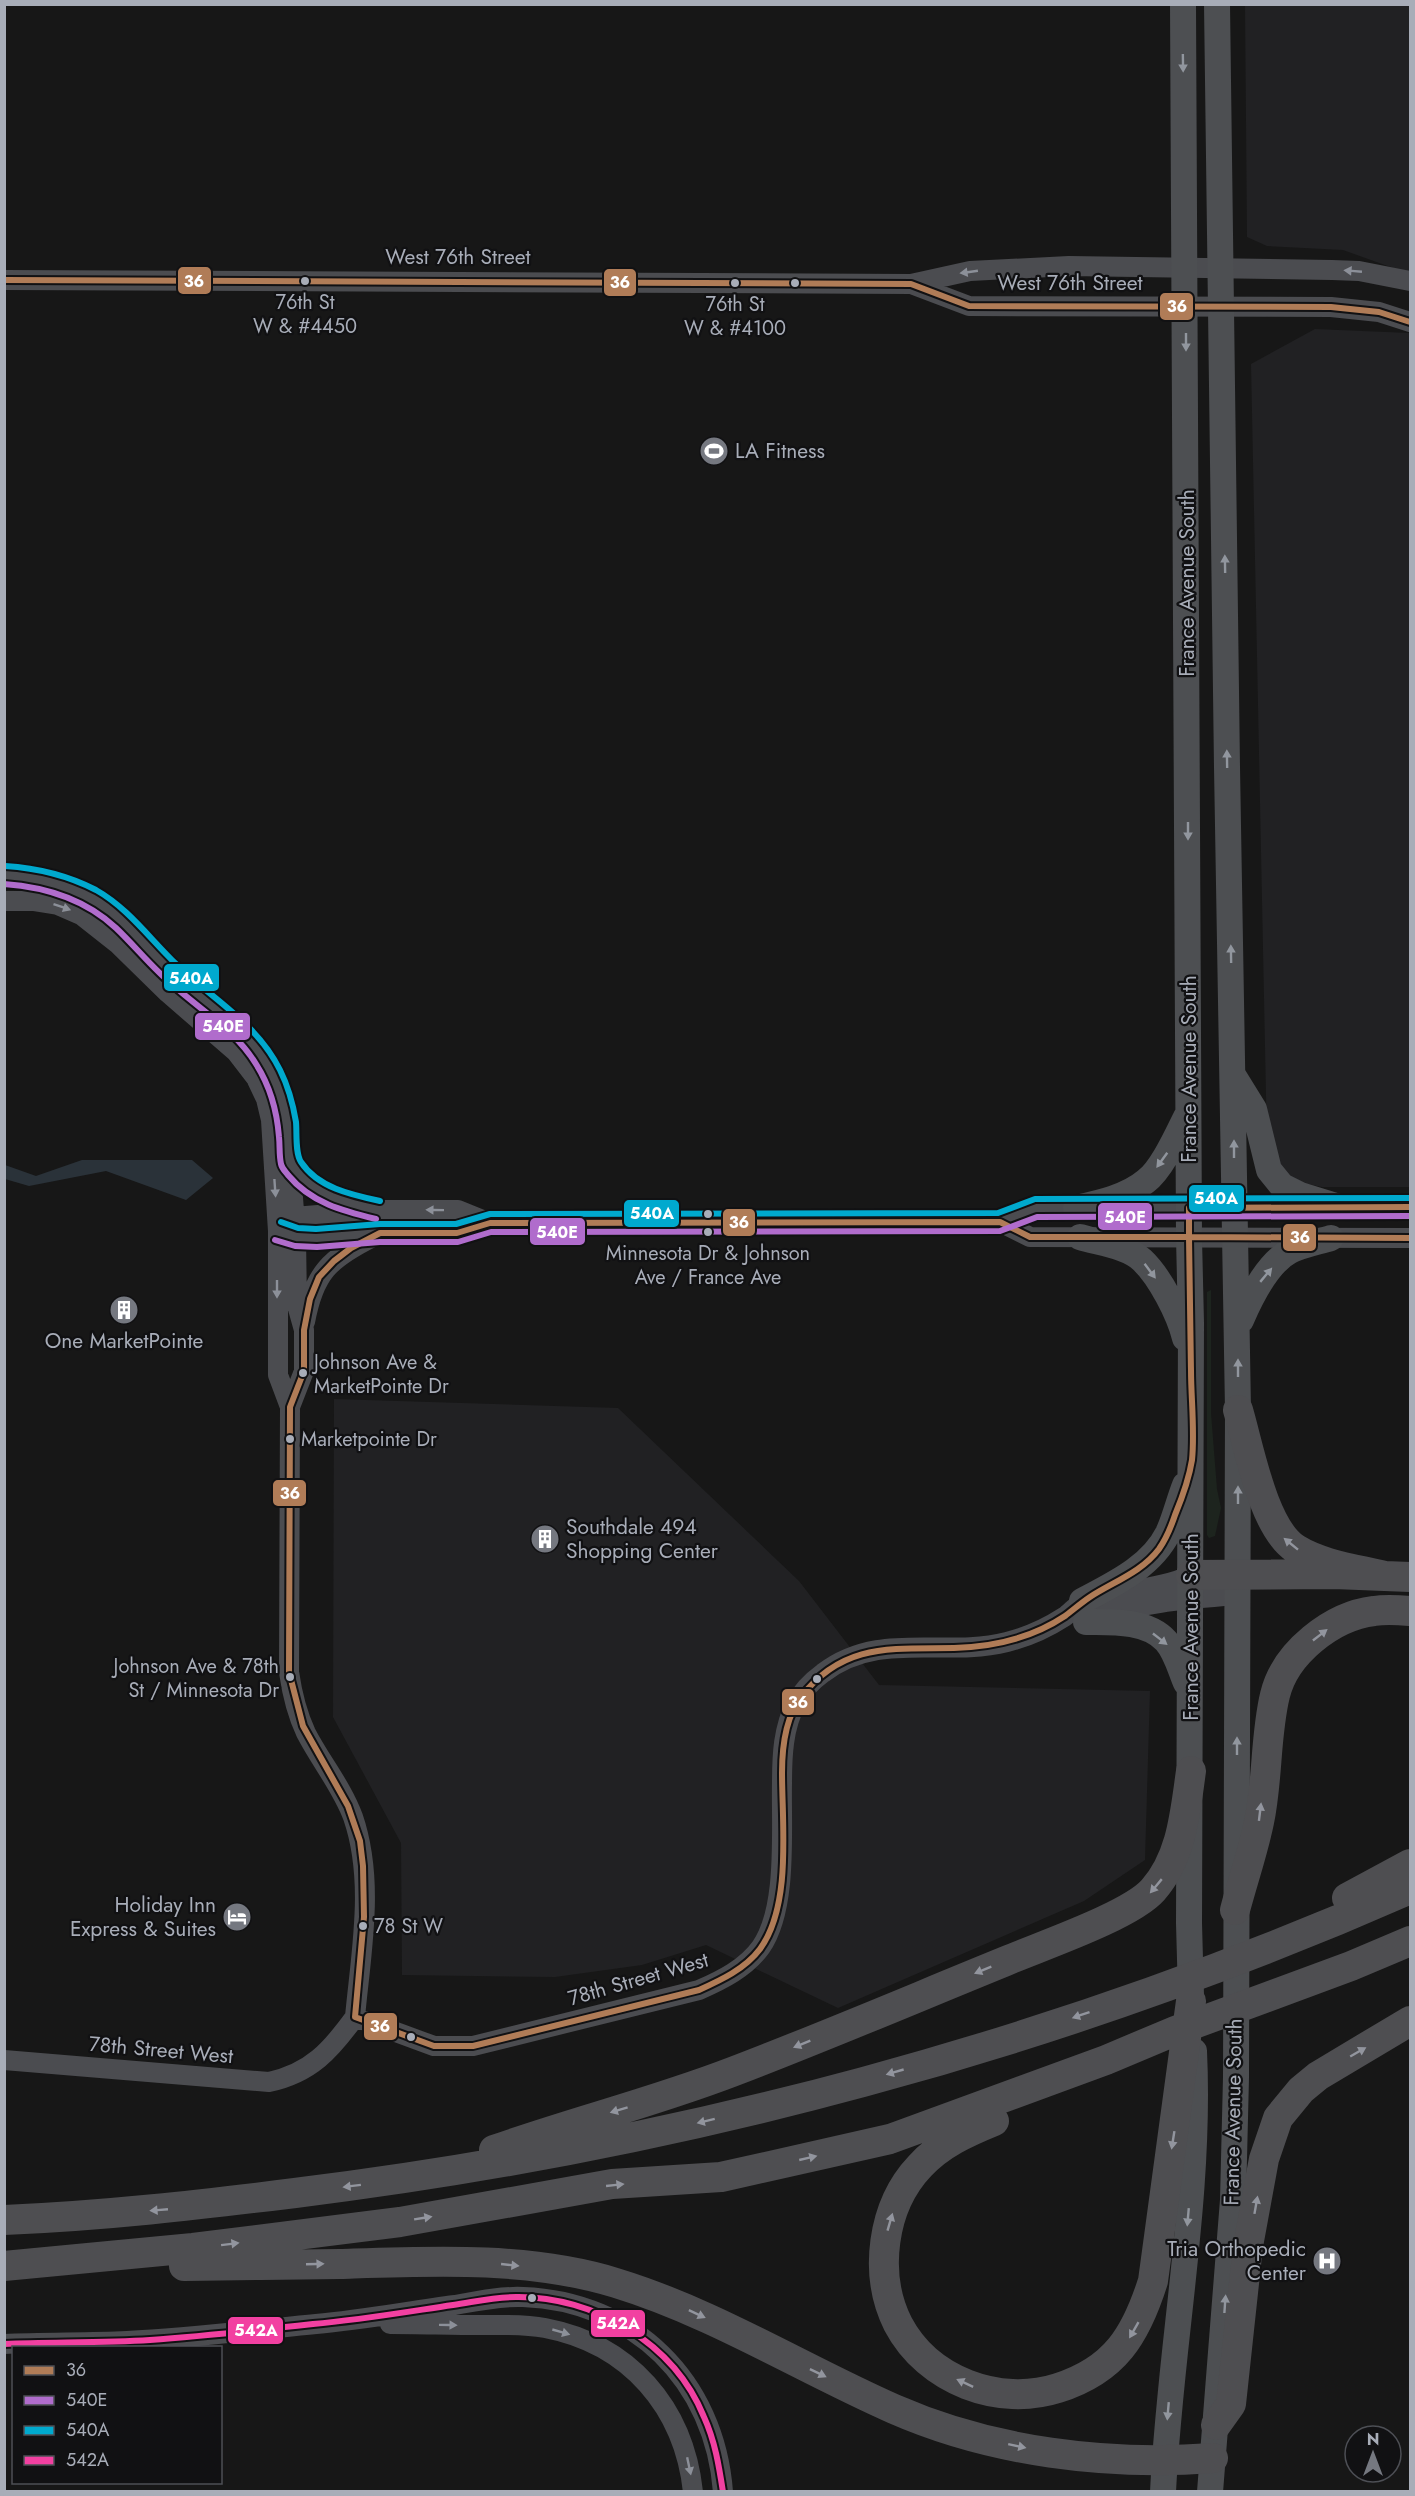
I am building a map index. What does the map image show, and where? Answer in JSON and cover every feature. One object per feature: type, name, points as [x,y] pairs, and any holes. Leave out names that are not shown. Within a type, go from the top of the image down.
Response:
[{"type":"highway","points":[[1238,1410],[1269,1516],[1283,1538],[1296,1549],[1329,1563],[1398,1576]]},
{"type":"highway","points":[[1191,1587],[1398,1576]]},
{"type":"highway","points":[[1235,1910],[1260,1821],[1274,1702],[1285,1672],[1310,1642],[1323,1631],[1340,1622],[1374,1611],[1410,1611]]},
{"type":"highway","points":[[411,2179],[547,2131],[639,2104],[731,2073],[1136,1905],[1152,1892],[1164,1876],[1174,1856],[1182,1834],[1191,1771]]},
{"type":"highway","points":[[1122,2001],[1331,1906],[1410,1864]]},
{"type":"highway","points":[[4,2220],[167,2209],[411,2179],[600,2144],[765,2107],[988,2046],[1122,2001],[1279,1944],[1410,1889]]},
{"type":"highway","points":[[4,2266],[193,2248],[400,2222],[612,2184],[721,2177],[890,2139],[1106,2060],[1175,2031],[1351,1966],[1410,1941]]},
{"type":"highway","points":[[1175,2031],[1111,2074],[961,2134],[920,2166],[902,2191],[894,2207],[888,2226],[885,2267],[891,2308],[899,2325],[924,2357],[964,2384],[1007,2395],[1024,2395],[1039,2394],[1075,2382],[1109,2360],[1125,2346],[1141,2318],[1153,2281],[1188,2078],[1191,2001]]},
{"type":"highway","points":[[1216,2425],[1231,2404],[1248,2246],[1264,2159],[1278,2118],[1301,2090],[1318,2076],[1410,2021]]},
{"type":"highway","points":[[4,2266],[280,2265],[450,2261],[579,2273],[617,2283],[685,2308],[862,2395],[929,2424],[959,2433],[1029,2449],[1164,2462],[1214,2458]]},
{"type":"main road","name":"France Avenue South","points":[[1183,4],[1190,1108],[1188,1208],[1191,1368],[1191,2001]]},
{"type":"main road","name":"France Avenue South","points":[[1210,2492],[1233,2200],[1236,2077],[1238,1410],[1217,4]]},
{"type":"main road","points":[[1233,1075],[1254,1109],[1269,1170],[1282,1186],[1300,1195],[1342,1208]]},
{"type":"main road","points":[[1076,1208],[1109,1200],[1147,1181],[1171,1147],[1190,1108]]},
{"type":"main road","points":[[1080,1237],[1120,1249],[1141,1259],[1162,1288],[1182,1324],[1191,1368]]},
{"type":"main road","points":[[1238,1326],[1252,1294],[1264,1276],[1288,1251],[1331,1238]]},
{"type":"main road","points":[[1078,1613],[1157,1551],[1168,1532],[1191,1467]]},
{"type":"main road","points":[[1078,1613],[1140,1625],[1165,1640],[1191,1693]]},
{"type":"main road","name":"France Avenue South","points":[[1163,2492],[1191,2185],[1188,2078]]},
{"type":"street","name":"West 76th Street","points":[[4,280],[911,285],[970,271],[1069,266],[1332,270],[1410,281]]},
{"type":"street","name":"West 76th Street","points":[[911,285],[969,306],[1349,308],[1379,312],[1410,322]]},
{"type":"street","points":[[4,875],[39,877],[65,885],[94,899],[263,1056],[284,1100],[294,1217],[287,1234],[278,1375],[290,1407],[289,1672],[294,1700],[306,1733],[341,1793],[352,1817],[360,1845],[365,1893],[355,2018]]},
{"type":"street","points":[[4,901],[33,901],[58,905],[81,915],[119,945],[168,993],[236,1052],[256,1078],[266,1099],[271,1120],[297,1305],[304,1330]]},
{"type":"street","points":[[291,1163],[312,1188],[327,1196],[378,1210]]},
{"type":"street","points":[[287,1234],[458,1233],[490,1224],[1000,1222],[1035,1208],[1410,1207]]},
{"type":"street","points":[[294,1217],[378,1210],[458,1210],[490,1224]]},
{"type":"street","points":[[1000,1222],[1030,1237],[1410,1238]]},
{"type":"street","points":[[290,1407],[304,1371],[304,1330],[310,1299],[319,1276],[351,1248],[380,1233]]},
{"type":"street","name":"78th Street West","points":[[4,2060],[269,2082],[287,2078],[308,2068],[335,2044],[355,2018],[434,2046],[451,2048],[473,2046],[699,1990],[723,1980],[741,1967],[760,1948],[770,1930],[777,1907],[780,1880],[782,1755],[786,1729],[796,1703],[812,1682],[846,1658],[867,1650],[986,1646],[1032,1634],[1116,1592],[1179,1581],[1191,1587]]},
{"type":"street","points":[[4,2344],[127,2341],[327,2323],[522,2297],[558,2301],[622,2323],[653,2346],[678,2372],[698,2399],[712,2431],[721,2464],[723,2492]]},
{"type":"street","points":[[327,2323],[516,2325],[545,2328],[589,2340],[621,2359],[650,2387],[671,2415],[685,2446],[693,2492]]},
{"type":"shaded area","points":[[1245,5],[1410,5],[1410,274],[1343,250],[1267,246],[1247,237]]},
{"type":"shaded area","points":[[1315,329],[1410,333],[1410,1187],[1322,1187],[1288,1180],[1267,1144],[1251,364]]},
{"type":"shaded area","points":[[82,1160],[192,1160],[213,1178],[186,1200],[106,1171],[29,1186],[5,1179],[5,1165],[36,1176]]},
{"type":"shaded area","points":[[1211,1290],[1211,1413],[1217,1489],[1221,1508],[1215,1536],[1209,1538],[1207,1535],[1207,1292]]},
{"type":"shaded area","points":[[334,1399],[618,1408],[799,1581],[879,1685],[1150,1691],[1145,1860],[1084,1901],[838,2008],[706,1945],[642,1965],[555,1977],[402,1975],[401,1843],[333,1717]]},
{"type":"transit line","name":"36","points":[[4,280],[911,284],[969,306],[1331,307],[1379,312],[1410,322]]},
{"type":"transit line","name":"540A","points":[[5,866],[29,868],[63,876],[108,897],[190,977],[233,1012],[270,1053],[288,1089],[296,1122],[298,1154],[308,1171],[336,1189],[380,1201]]},
{"type":"transit line","name":"540E","points":[[4,884],[35,888],[64,896],[91,909],[116,928],[159,972],[229,1031],[248,1052],[261,1072],[275,1108],[281,1164],[288,1175],[307,1193],[328,1205],[376,1219]]},
{"type":"transit line","name":"540A","points":[[281,1222],[298,1228],[316,1229],[380,1224],[456,1224],[490,1214],[998,1213],[1035,1199],[1410,1198]]},
{"type":"transit line","name":"36","points":[[1189,1237],[1189,1208],[1410,1207]]},
{"type":"transit line","name":"540E","points":[[275,1240],[295,1246],[317,1247],[380,1242],[458,1242],[491,1232],[1000,1231],[1037,1217],[1410,1216]]},
{"type":"transit line","name":"36","points":[[1000,1222],[1030,1237],[1189,1237],[1192,1460],[1180,1502],[1159,1549],[1136,1570],[1090,1597],[1052,1624],[1026,1636],[969,1647],[890,1649],[870,1652],[834,1666],[817,1679],[801,1697],[791,1714],[784,1743],[782,1763],[783,1864],[777,1910],[770,1931],[760,1949],[732,1973],[699,1990],[473,2046],[434,2046],[355,2017],[364,1917],[360,1841],[348,1806],[303,1726],[289,1672],[290,1407],[304,1371],[304,1330],[310,1299],[319,1277],[351,1248],[380,1233],[457,1233],[490,1223],[1000,1222]]},
{"type":"transit line","name":"36","points":[[1189,1237],[1410,1238]]},
{"type":"transit line","name":"542A","points":[[4,2344],[114,2342],[232,2333],[383,2316],[500,2298],[545,2299],[574,2305],[602,2315],[628,2329],[652,2346],[673,2367],[691,2391],[708,2426],[723,2492]]},
{"type":"place","name":"76th St W & #4450","points":[[305,281]]},
{"type":"place","name":"76th St W & #4100","points":[[735,283]]},
{"type":"place","name":"LA Fitness","points":[[714,451]]},
{"type":"place","name":"Minnesota Dr & Johnson Ave / France Ave","points":[[708,1232]]},
{"type":"place","name":"One MarketPointe","points":[[124,1310]]},
{"type":"place","name":"Johnson Ave & MarketPointe Dr","points":[[303,1373]]},
{"type":"place","name":"Marketpointe Dr","points":[[290,1439]]},
{"type":"place","name":"Southdale 494 Shopping Center","points":[[545,1539]]},
{"type":"place","name":"Johnson Ave & 78th St / Minnesota Dr","points":[[290,1677]]},
{"type":"place","name":"Holiday Inn Express & Suites","points":[[237,1917]]},
{"type":"place","name":"78 St W","points":[[363,1926]]},
{"type":"place","name":"Tria Orthopedic Center","points":[[1327,2261]]}]
